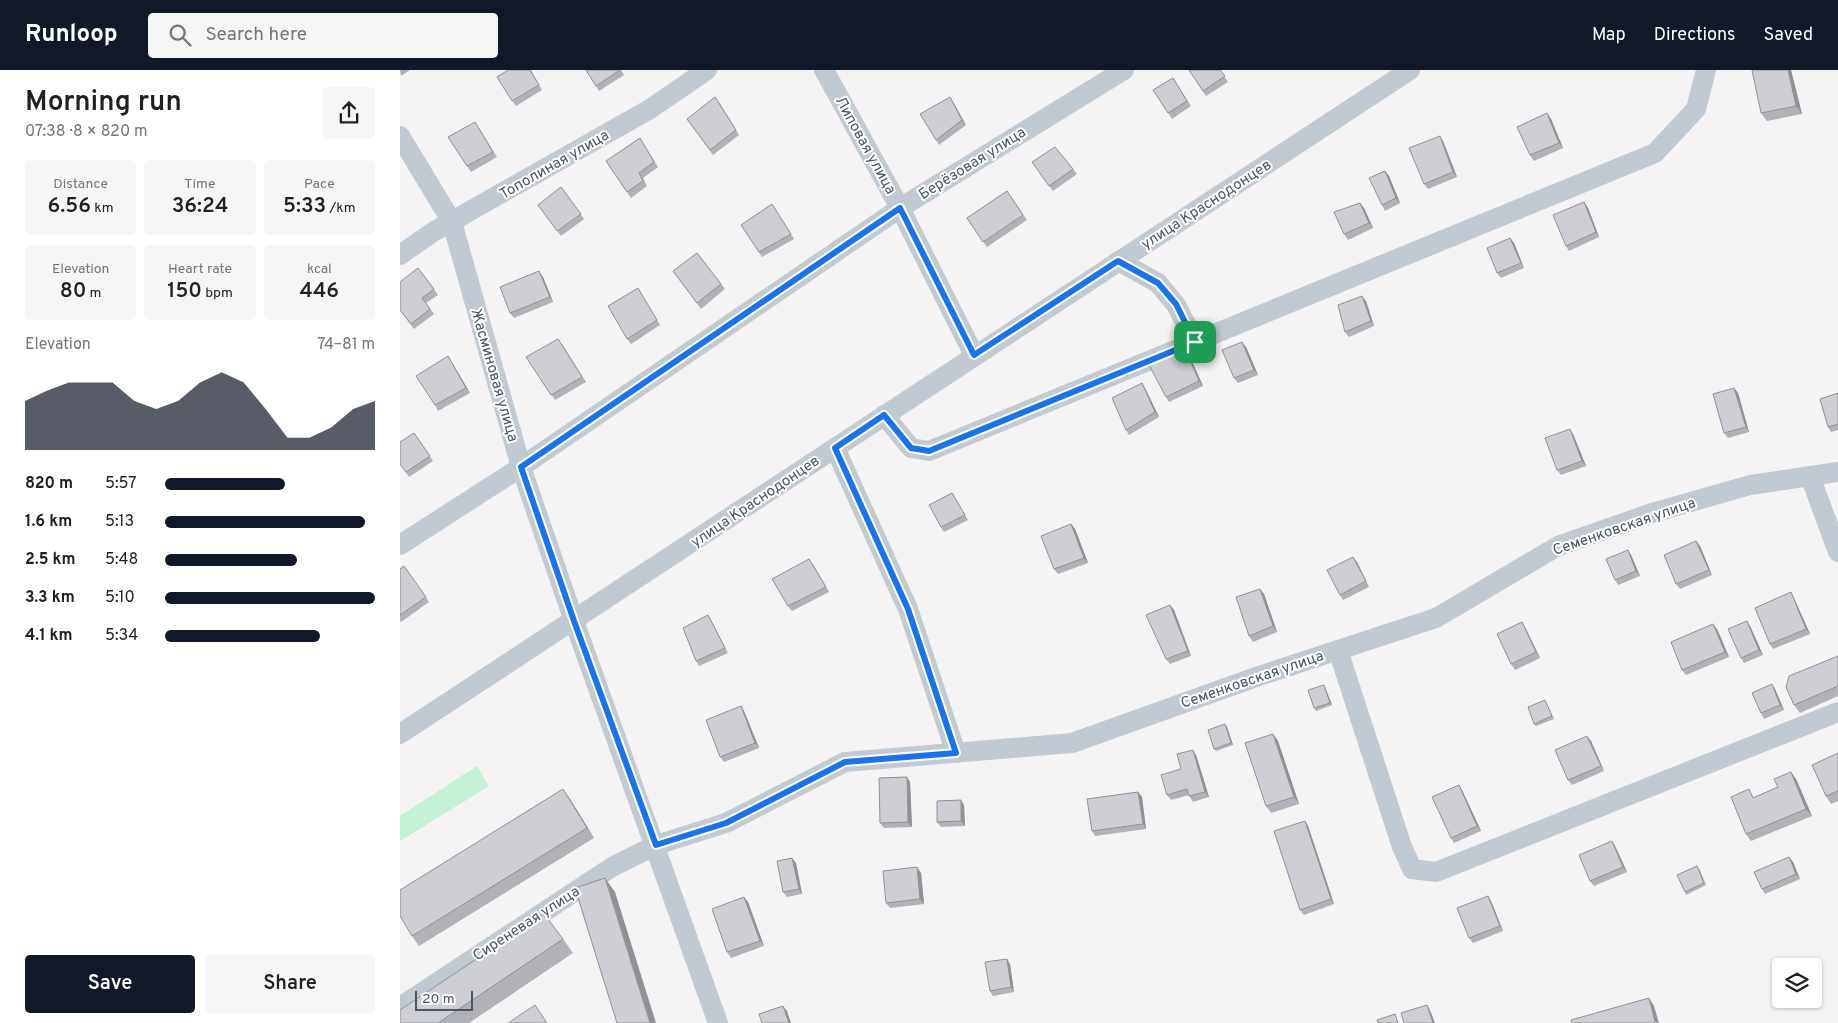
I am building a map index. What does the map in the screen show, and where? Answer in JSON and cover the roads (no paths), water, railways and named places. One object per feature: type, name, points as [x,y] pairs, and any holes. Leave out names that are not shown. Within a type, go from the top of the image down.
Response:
[{"type":"street","name":"Тополиная улица","points":[[400,255],[452,222],[650,109],[707,70]]},
{"type":"street","name":"Липовая улица","points":[[824,70],[900,208],[974,355]]},
{"type":"street","name":"Берёзовая улица","points":[[400,545],[521,467],[900,208],[1124,70]]},
{"type":"street","name":"улица Краснодонцев","points":[[400,734],[1408,70]]},
{"type":"street","points":[[884,415],[911,448],[929,451],[1655,153],[1696,109],[1706,70]]},
{"type":"street","name":"Жасминовая улица","points":[[400,136],[452,222],[521,467],[718,1023]]},
{"type":"street","points":[[1118,261],[1158,283],[1176,304],[1195,342]]},
{"type":"street","points":[[835,448],[908,609],[956,753]]},
{"type":"street","name":"Семенковская улица","points":[[656,845],[726,823],[845,762],[1072,743],[1258,676],[1436,618],[1558,546],[1652,513],[1750,485],[1838,472]]},
{"type":"street","points":[[1810,476],[1838,552]]},
{"type":"street","points":[[1338,650],[1402,847],[1412,870],[1436,872],[1838,712]]},
{"type":"street","name":"Сиреневая улица","points":[[400,1007],[588,882],[612,867],[656,845]]}]
